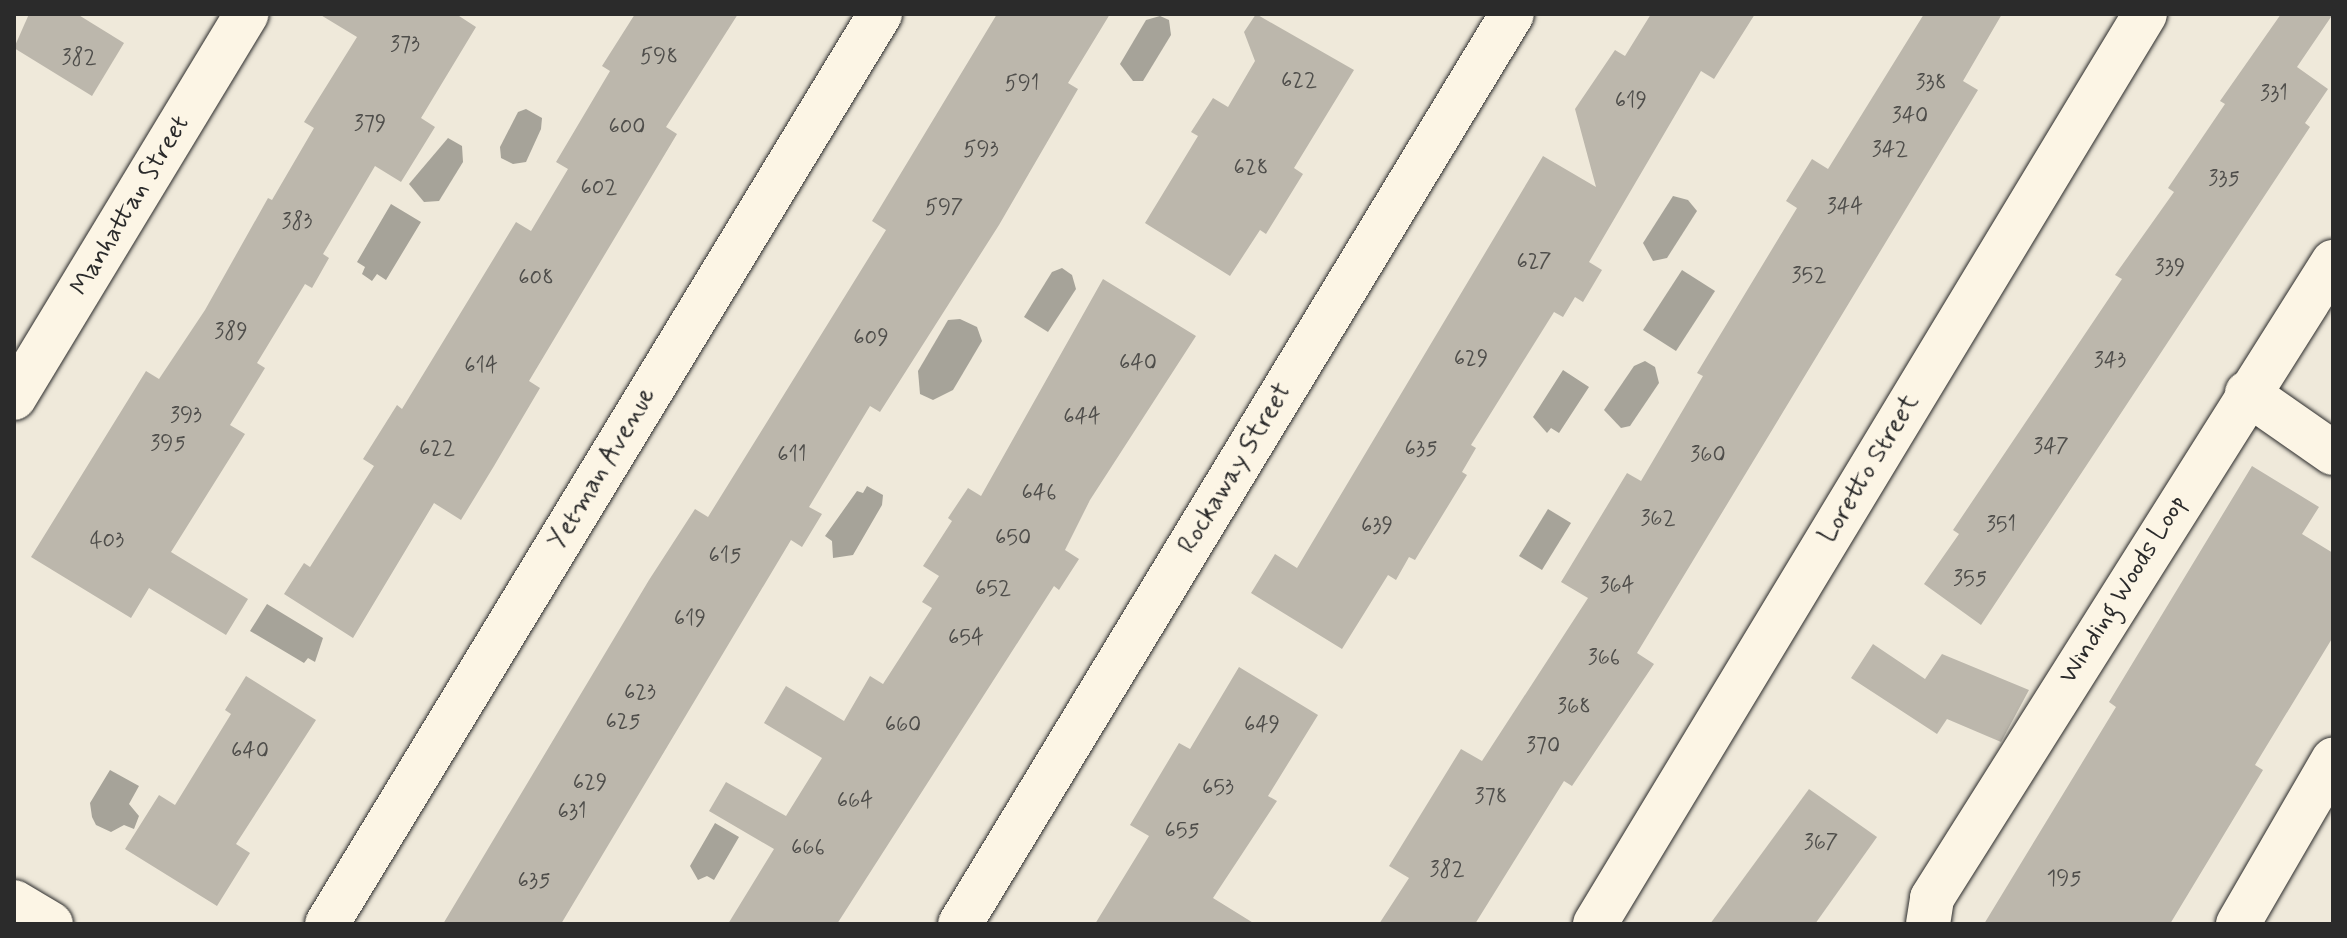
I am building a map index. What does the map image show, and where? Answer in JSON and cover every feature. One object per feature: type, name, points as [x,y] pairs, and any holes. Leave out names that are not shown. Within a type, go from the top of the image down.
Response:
[{"type":"street","name":"Manhattan Street","points":[[14,398],[247,14]]},
{"type":"street","name":"Yetman Avenue","points":[[327,924],[880,14]]},
{"type":"street","name":"Rockaway Street","points":[[960,924],[1512,14]]},
{"type":"street","name":"Loretto Street","points":[[1595,924],[2145,14]]},
{"type":"street","name":"Winding Woods Loop","points":[[1928,924],[1932,898],[2247,393],[2333,262]]},
{"type":"street","points":[[2247,393],[2333,453]]},
{"type":"street","points":[[2238,924],[2333,760]]},
{"type":"street","points":[[14,902],[51,924]]},
{"type":"shaded area","points":[[1160,16],[1169,20],[1171,35],[1143,81],[1133,81],[1120,64],[1146,20]]},
{"type":"shaded area","points":[[526,109],[542,118],[541,129],[526,162],[513,164],[501,158],[500,147],[518,112]]},
{"type":"shaded area","points":[[448,138],[462,146],[463,162],[439,201],[424,202],[409,184]]},
{"type":"shaded area","points":[[1673,196],[1688,200],[1697,211],[1667,258],[1653,261],[1643,243]]},
{"type":"shaded area","points":[[391,204],[421,222],[386,280],[377,274],[372,281],[362,274],[365,267],[357,262]]},
{"type":"shaded area","points":[[1062,268],[1072,275],[1076,289],[1048,332],[1024,317],[1052,272]]},
{"type":"shaded area","points":[[1682,270],[1715,291],[1676,351],[1643,330]]},
{"type":"shaded area","points":[[960,319],[977,327],[982,341],[953,390],[933,400],[920,394],[918,371],[948,320]]},
{"type":"shaded area","points":[[1645,361],[1655,367],[1659,383],[1630,426],[1621,428],[1604,410],[1634,366]]},
{"type":"shaded area","points":[[1563,370],[1589,387],[1559,433],[1551,428],[1547,433],[1533,417]]},
{"type":"shaded area","points":[[867,486],[883,495],[882,505],[853,555],[833,558],[832,541],[825,536],[857,491],[863,493]]},
{"type":"shaded area","points":[[1548,509],[1571,523],[1542,570],[1519,556]]},
{"type":"shaded area","points":[[267,604],[323,638],[315,662],[308,658],[304,663],[250,631]]},
{"type":"shaded area","points":[[110,770],[139,786],[129,804],[139,816],[134,829],[124,825],[111,832],[96,825],[92,817],[90,803]]},
{"type":"shaded area","points":[[715,823],[739,837],[714,880],[707,876],[698,880],[690,866]]},
{"type":"building","points":[[29,14],[77,14],[124,43],[92,96],[14,48]]},
{"type":"building","points":[[319,14],[456,14],[476,27],[421,118],[435,127],[401,182],[375,166],[323,254],[329,258],[312,288],[305,284],[257,363],[265,368],[230,425],[245,434],[171,552],[248,599],[226,635],[149,588],[131,618],[31,557],[146,371],[159,379],[205,310],[268,198],[272,200],[314,128],[304,122],[357,37]]},
{"type":"building","points":[[635,14],[738,14],[666,127],[677,134],[529,381],[540,388],[461,520],[434,503],[353,638],[284,594],[304,563],[310,567],[374,466],[363,459],[397,405],[402,409],[516,222],[531,231],[568,169],[556,162],[610,71],[602,66]]},
{"type":"building","points":[[997,14],[1110,14],[1068,83],[1078,89],[999,225],[880,412],[870,406],[809,507],[822,514],[802,547],[791,540],[561,924],[443,924],[649,580],[695,509],[708,517],[886,230],[872,221]]},
{"type":"building","points":[[1256,14],[1354,70],[1294,168],[1303,174],[1266,234],[1260,230],[1230,276],[1145,223],[1198,136],[1191,132],[1213,98],[1228,107],[1255,61],[1244,32]]},
{"type":"building","points":[[1651,14],[1755,14],[1714,79],[1701,71],[1589,262],[1602,270],[1583,302],[1575,297],[1563,317],[1554,312],[1471,445],[1476,448],[1462,472],[1467,475],[1415,560],[1409,557],[1396,580],[1388,575],[1342,649],[1251,593],[1275,554],[1297,568],[1543,156],[1596,187],[1575,109],[1615,50],[1625,56]]},
{"type":"building","points":[[1924,14],[2002,14],[1963,81],[1978,90],[1637,653],[1654,664],[1572,786],[1564,781],[1475,924],[1379,924],[1409,878],[1389,866],[1461,749],[1482,761],[1588,598],[1561,582],[1627,473],[1641,481],[1703,376],[1697,373],[1797,208],[1786,201],[1812,159],[1828,169]]},
{"type":"building","points":[[2281,14],[2333,14],[2297,67],[2328,89],[2305,123],[2310,127],[1981,625],[1924,584],[1959,534],[1953,530],[2122,279],[2115,275],[2174,192],[2168,188],[2225,104],[2220,101]]},
{"type":"building","points":[[1103,279],[1196,336],[1090,500],[1065,550],[1079,559],[1059,590],[1054,586],[837,924],[728,924],[774,849],[709,811],[726,782],[786,816],[822,758],[764,723],[786,686],[844,721],[870,676],[883,684],[932,608],[922,602],[939,576],[923,566],[952,521],[948,518],[968,488],[981,496]]},
{"type":"building","points":[[2252,466],[2319,507],[2302,534],[2333,553],[2333,637],[2255,765],[2263,770],[2170,924],[1984,924],[2116,707],[2109,702]]},
{"type":"building","points":[[1873,644],[1925,679],[1942,654],[2029,690],[2001,742],[1947,719],[1937,734],[1851,678]]},
{"type":"building","points":[[1239,667],[1318,715],[1268,796],[1277,801],[1213,898],[1255,924],[1095,924],[1149,836],[1130,825],[1179,743],[1190,749]]},
{"type":"building","points":[[246,676],[316,720],[236,844],[250,853],[217,906],[125,849],[159,795],[175,805],[231,714],[225,710]]},
{"type":"building","points":[[1809,789],[1877,837],[1815,924],[1710,924]]}]
